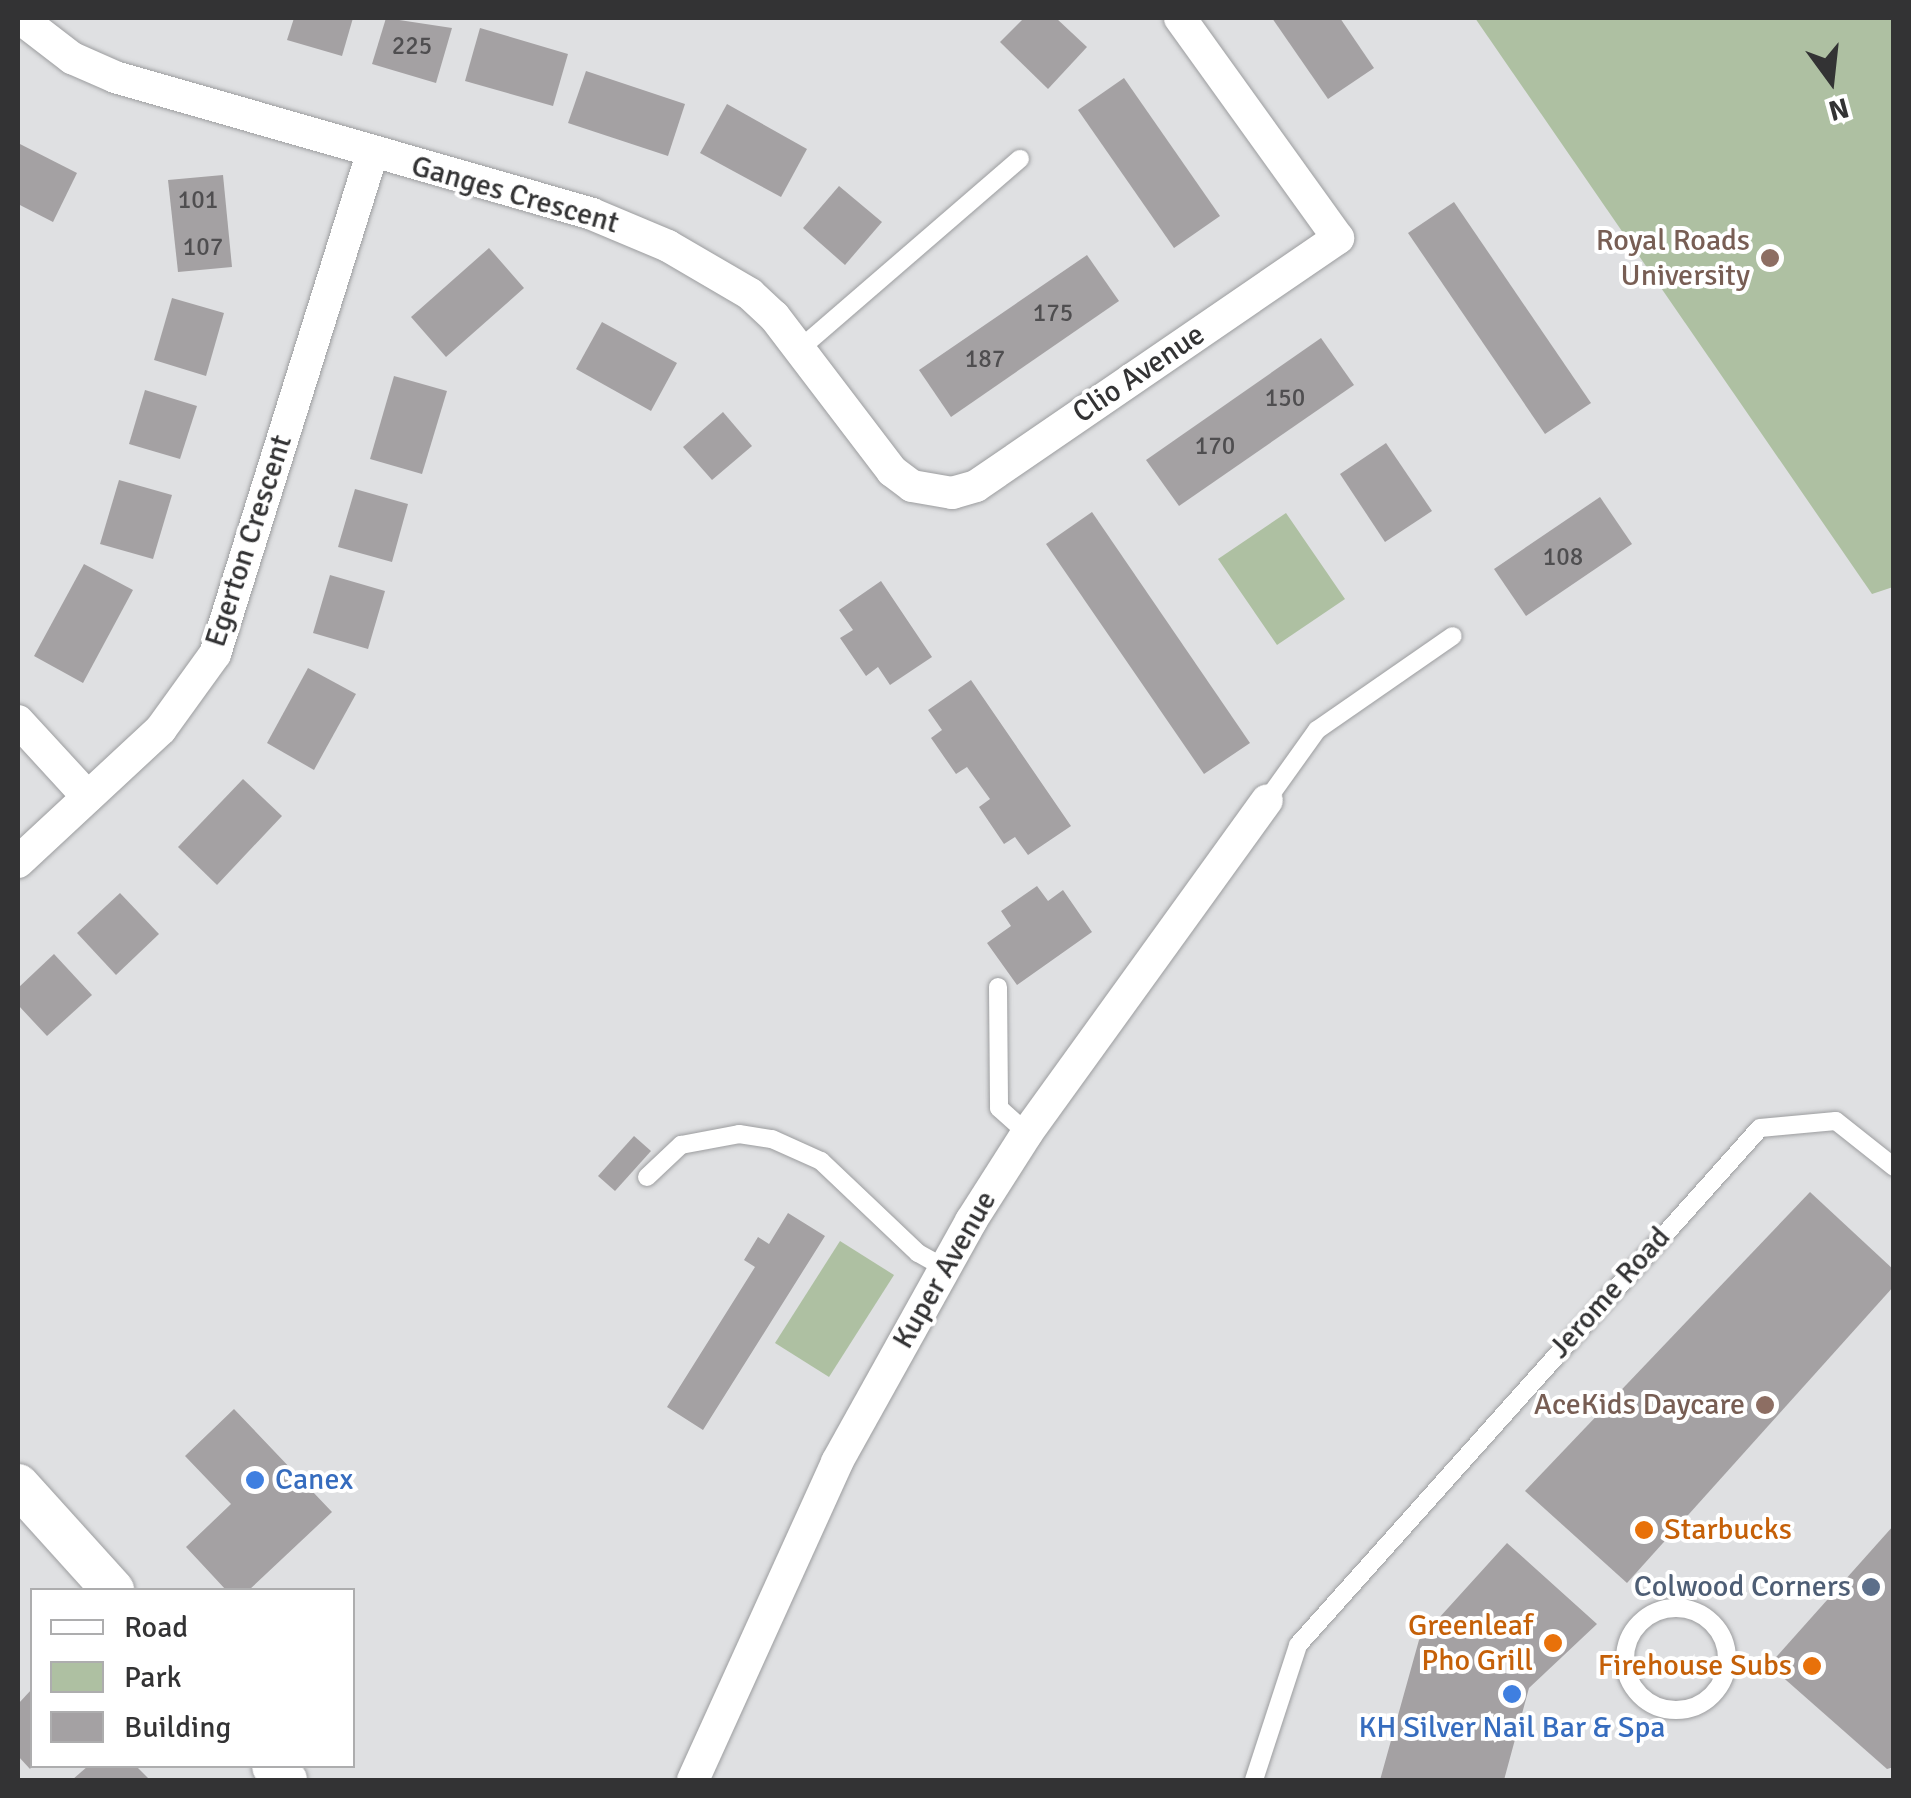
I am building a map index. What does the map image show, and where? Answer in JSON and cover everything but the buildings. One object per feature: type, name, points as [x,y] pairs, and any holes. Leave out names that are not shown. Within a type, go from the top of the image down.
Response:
[{"type":"street","name":"Ganges Crescent","points":[[20,18],[72,58],[115,77],[631,228],[750,294],[802,347],[892,472],[933,492]]},
{"type":"street","name":"Clio Avenue","points":[[933,492],[976,486],[1338,238],[1180,18]]},
{"type":"street","name":"Egerton Crescent","points":[[18,862],[161,729],[215,654],[372,154]]},
{"type":"street","points":[[18,721],[88,797]]},
{"type":"street","name":"Kuper Avenue","points":[[693,1780],[837,1462],[945,1268],[1026,1133],[1267,800]]},
{"type":"street","points":[[18,1485],[111,1588]]},
{"type":"lane","points":[[802,347],[1020,159]]},
{"type":"lane","points":[[1267,800],[1317,730],[1453,636]]},
{"type":"lane","points":[[998,987],[999,1108],[1026,1133]]},
{"type":"lane","name":"Jerome Road","points":[[1254,1780],[1298,1645],[1760,1128],[1836,1121],[1894,1167]]},
{"type":"lane","points":[[646,1177],[681,1145],[739,1134],[772,1139],[821,1162],[918,1253],[945,1268]]},
{"type":"lane","points":[[1662,1610],[1696,1612],[1721,1634],[1726,1650],[1722,1682],[1708,1698],[1683,1710],[1651,1704],[1628,1680],[1624,1662],[1634,1629],[1662,1610]]},
{"type":"green space","name":"Royal Roads University","points":[[1475,18],[1893,18],[1893,587],[1872,594]]},
{"type":"green space","points":[[1286,513],[1345,599],[1277,645],[1218,559]]},
{"type":"green space","points":[[840,1241],[894,1275],[829,1377],[775,1343]]},
{"type":"place","name":"Royal Roads University","points":[[1770,258]]},
{"type":"place","name":"AceKids Daycare","points":[[1765,1405]]},
{"type":"place","name":"Canex","points":[[255,1480]]},
{"type":"place","name":"Starbucks","points":[[1644,1530]]},
{"type":"place","name":"Colwood Corners","points":[[1871,1587]]},
{"type":"place","name":"Greenleaf Pho Grill","points":[[1553,1643]]},
{"type":"place","name":"Firehouse Subs","points":[[1812,1666]]},
{"type":"place","name":"KH Silver Nail Bar & Spa","points":[[1512,1694]]}]
